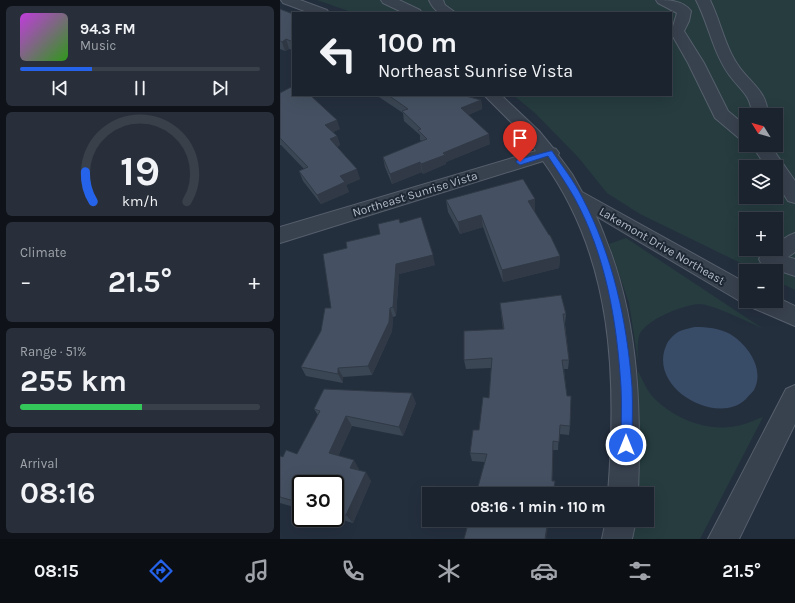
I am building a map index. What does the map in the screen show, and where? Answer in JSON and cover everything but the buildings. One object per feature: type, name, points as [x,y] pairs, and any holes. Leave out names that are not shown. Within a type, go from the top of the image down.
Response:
[{"type":"street","points":[[288,0],[319,12]]},
{"type":"street","points":[[388,0],[414,12]]},
{"type":"street","points":[[436,0],[439,7],[448,12]]},
{"type":"street","points":[[663,0],[684,11],[684,15],[677,30],[696,63],[721,114],[739,129]]},
{"type":"street","points":[[703,0],[730,66],[737,76],[757,97],[760,108]]},
{"type":"street","name":"Lakemont Drive Northeast","points":[[493,96],[516,115],[550,153],[578,197],[598,242],[610,279],[620,323],[627,388],[626,459],[624,487]]},
{"type":"street","name":"Northeast Sunrise Vista","points":[[280,235],[550,153]]},
{"type":"street","points":[[783,178],[795,196]]},
{"type":"street","name":"Lakemont Drive Northeast","points":[[578,197],[739,290]]},
{"type":"street","points":[[792,249],[770,259],[795,268]]},
{"type":"street","points":[[777,308],[795,316]]},
{"type":"street","points":[[723,539],[795,398]]},
{"type":"street","points":[[618,539],[620,527]]},
{"type":"green space","points":[[317,0],[795,0],[795,290],[783,284],[783,264],[743,264],[640,214],[607,193],[578,157],[535,113],[514,96],[672,96],[672,12],[351,12]]},
{"type":"green space","points":[[626,238],[762,328],[721,310],[705,305],[699,304],[684,307],[665,314],[648,324],[642,330],[638,339],[638,361],[629,303],[609,244]]},
{"type":"green space","points":[[638,371],[648,390],[656,400],[673,413],[693,422],[714,427],[725,427],[743,425],[763,417],[700,539],[633,539],[635,527],[654,527],[654,487],[639,487]]},
{"type":"water","points":[[695,327],[713,328],[730,334],[743,344],[753,358],[756,366],[757,382],[754,390],[746,399],[733,406],[719,408],[703,406],[688,399],[676,389],[667,376],[663,361],[666,346],[673,335],[680,331]]},
{"type":"route","points":[[520,162],[550,153],[578,197],[596,234],[610,279],[620,323],[627,388],[626,445]]}]
